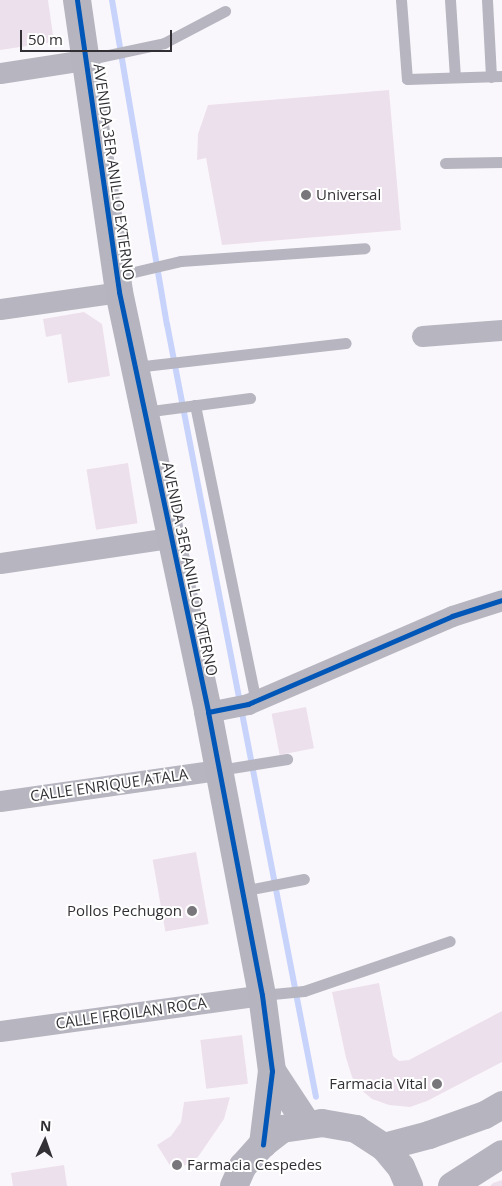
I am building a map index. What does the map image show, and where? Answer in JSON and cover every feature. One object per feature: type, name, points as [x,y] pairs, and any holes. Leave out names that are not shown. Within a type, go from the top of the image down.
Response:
[{"type":"street","name":"AVENIDA 3ER ANILLO EXTERNO","points":[[77,0],[94,58],[125,280],[145,366],[153,411],[170,538],[227,768],[268,995],[272,1071],[263,1144]]},
{"type":"street","points":[[0,73],[94,58]]},
{"type":"street","points":[[0,309],[125,280]]},
{"type":"street","points":[[422,336],[502,330]]},
{"type":"street","points":[[0,563],[170,538]]},
{"type":"street","points":[[214,711],[252,702],[452,616],[502,600]]},
{"type":"street","name":"CALLE ENRIQUE ATALA","points":[[0,801],[227,768]]},
{"type":"street","name":"CALLE FROILAN ROCA","points":[[0,1031],[268,995]]},
{"type":"street","name":"AVENIDA 3ER ANILLO EXTERNO","points":[[272,1071],[307,1124]]},
{"type":"street","points":[[384,1147],[430,1135],[485,1115],[502,1105]]},
{"type":"street","points":[[234,1186],[243,1166],[263,1144],[282,1129],[322,1123],[356,1129],[384,1147],[401,1167],[409,1186]]},
{"type":"street","points":[[452,1186],[502,1154]]},
{"type":"lane","points":[[401,0],[407,78],[496,76],[487,0]]},
{"type":"lane","points":[[450,0],[455,77]]},
{"type":"lane","points":[[94,58],[164,44],[224,11]]},
{"type":"lane","points":[[445,163],[502,162]]},
{"type":"lane","points":[[125,280],[181,261],[365,248]]},
{"type":"lane","points":[[145,366],[346,343]]},
{"type":"lane","points":[[153,411],[250,398]]},
{"type":"lane","points":[[193,405],[252,702]]},
{"type":"lane","points":[[227,768],[287,759]]},
{"type":"lane","points":[[250,890],[304,879]]},
{"type":"lane","points":[[268,995],[304,991],[450,941]]},
{"type":"building","points":[[0,0],[48,0],[54,42],[0,50]]},
{"type":"building","name":"Universal","points":[[389,90],[401,230],[222,245],[206,158],[197,160],[198,134],[208,105]]},
{"type":"building","points":[[84,312],[102,324],[110,376],[68,383],[61,334],[46,337],[43,319]]},
{"type":"building","points":[[128,463],[138,523],[96,530],[87,470]]},
{"type":"building","points":[[306,707],[314,748],[280,755],[272,714]]},
{"type":"building","points":[[196,852],[209,924],[165,932],[153,860]]},
{"type":"building","points":[[379,983],[393,1056],[399,1061],[409,1060],[502,1011],[502,1062],[427,1101],[410,1107],[389,1105],[372,1099],[360,1089],[352,1077],[332,992]]},
{"type":"building","points":[[242,1035],[248,1084],[206,1089],[200,1040]]},
{"type":"building","points":[[230,1097],[224,1119],[198,1157],[174,1172],[157,1145],[171,1136],[181,1122],[184,1102]]},
{"type":"building","points":[[64,1165],[67,1186],[13,1186],[11,1173]]},
{"type":"building","points":[[502,1180],[502,1186],[490,1186],[493,1183]]},
{"type":"waterway","points":[[112,0],[167,324],[316,1097]]},
{"type":"cycle path","points":[[77,0],[119,292],[208,712],[262,995],[272,1071],[263,1144]]},
{"type":"cycle path","points":[[208,712],[248,704],[452,616],[502,600]]},
{"type":"place","name":"Universal","points":[[306,195]]},
{"type":"place","name":"Pollos Pechugon","points":[[192,911]]},
{"type":"place","name":"Farmacia Vital","points":[[437,1084]]},
{"type":"place","name":"Farmacia Cespedes","points":[[177,1165]]}]
